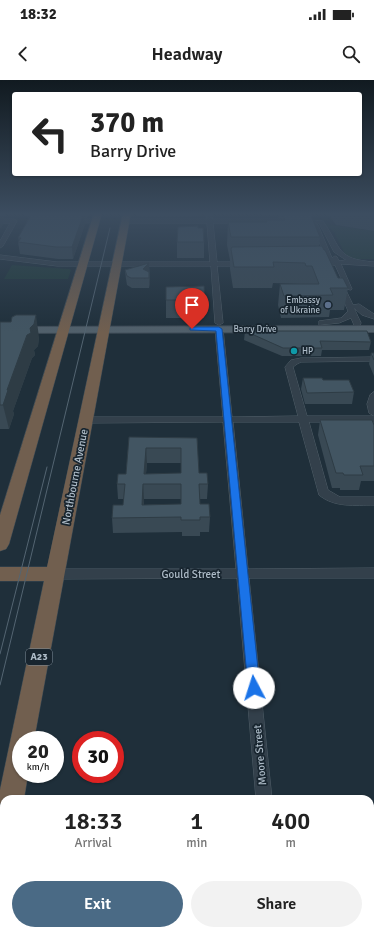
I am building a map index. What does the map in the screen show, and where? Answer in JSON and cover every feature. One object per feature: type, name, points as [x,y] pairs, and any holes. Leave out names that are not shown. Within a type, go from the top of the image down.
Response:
[{"type":"highway","points":[[0,544],[86,253]]},
{"type":"highway","name":"Northbourne Avenue","points":[[24,731],[118,253]]},
{"type":"highway","points":[[0,574],[55,574]]},
{"type":"highway","points":[[12,795],[14,783]]},
{"type":"main road","name":"Barry Drive","points":[[219,326],[322,323],[366,326]]},
{"type":"main road","points":[[0,324],[65,327]]},
{"type":"main road","name":"Barry Drive","points":[[65,327],[366,326]]},
{"type":"main road","points":[[0,330],[65,327]]},
{"type":"street","name":"Moore Street","points":[[212,253],[264,795]]},
{"type":"street","points":[[329,253],[341,272],[354,308],[374,317]]},
{"type":"street","points":[[330,253],[354,308],[366,326]]},
{"type":"street","points":[[337,253],[344,257],[372,264]]},
{"type":"street","points":[[0,257],[53,264],[252,264]]},
{"type":"street","points":[[309,264],[372,264]]},
{"type":"street","points":[[341,272],[348,267],[372,264]]},
{"type":"street","points":[[322,323],[344,319],[349,316],[354,308]]},
{"type":"street","points":[[374,359],[301,360],[291,364],[289,367],[323,492],[328,497],[344,501],[374,501]]},
{"type":"street","points":[[374,395],[371,405],[374,413]]},
{"type":"street","points":[[86,420],[374,419]]},
{"type":"street","name":"Gould Street","points":[[55,574],[374,573]]},
{"type":"green space","points":[[344,253],[374,253],[374,259],[357,259],[346,256]]},
{"type":"green space","points":[[12,265],[71,270],[68,279],[4,279]]},
{"type":"building","points":[[232,253],[326,253],[338,278],[343,278],[348,288],[330,288],[333,295],[284,296],[280,284],[319,284],[312,266],[306,266],[305,263],[273,262],[274,267],[234,267]]},
{"type":"building","points":[[149,263],[143,269],[149,272],[149,278],[131,278],[127,276],[125,270]]},
{"type":"building","points":[[204,286],[205,300],[166,300],[166,287]]},
{"type":"building","points":[[16,315],[36,315],[34,324],[30,328],[31,333],[27,335],[3,405],[0,405],[0,322],[11,322],[12,317]]},
{"type":"building","points":[[245,331],[367,331],[371,342],[320,341],[322,348],[283,348]]},
{"type":"building","points":[[371,353],[374,353],[374,360]]},
{"type":"building","points":[[303,378],[349,380],[354,392],[307,393]]},
{"type":"building","points":[[320,420],[372,420],[374,425],[374,466],[360,466],[363,475],[344,475],[343,473],[336,473]]},
{"type":"building","points":[[129,437],[197,438],[199,473],[207,473],[208,484],[199,484],[200,504],[209,504],[210,517],[200,517],[200,520],[181,520],[181,517],[112,518],[113,505],[123,505],[125,484],[117,484],[118,474],[126,474]],"holes":[[[146,448],[181,448],[181,473],[144,474]],[[143,484],[181,484],[181,504],[142,505]]]},
{"type":"tram line","points":[[0,685],[104,253]]},
{"type":"tram line","points":[[0,654],[47,467]]},
{"type":"place","name":"Embassy of Ukraine","points":[[328,305]]},
{"type":"place","name":"HP","points":[[294,351]]},
{"type":"route","points":[[192,329],[219,329],[254,688]]}]
